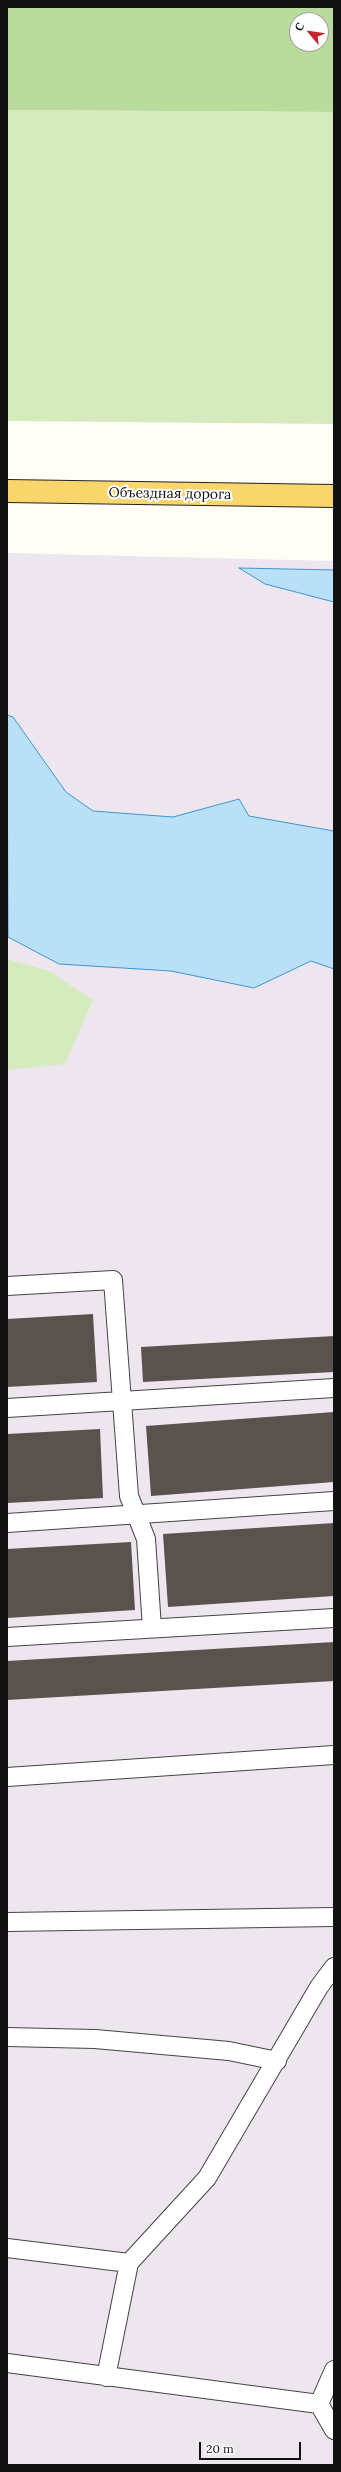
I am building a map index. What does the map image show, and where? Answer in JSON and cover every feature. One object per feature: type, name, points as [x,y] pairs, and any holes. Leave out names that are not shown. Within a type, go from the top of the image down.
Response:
[{"type":"main road","name":"Объездная дорога","points":[[7,491],[334,496]]},
{"type":"lane","points":[[7,1286],[113,1280],[129,1496],[146,1539],[152,1628]]},
{"type":"lane","points":[[7,1408],[334,1388]]},
{"type":"lane","points":[[7,1523],[334,1501]]},
{"type":"lane","points":[[7,1637],[334,1618]]},
{"type":"lane","points":[[7,1777],[334,1755]]},
{"type":"lane","points":[[7,1922],[334,1917]]},
{"type":"lane","points":[[106,2377],[129,2263],[208,2178],[319,1986],[334,1967]]},
{"type":"lane","points":[[7,2037],[95,2039],[230,2051],[277,2061]]},
{"type":"lane","points":[[7,2248],[129,2263]]},
{"type":"lane","points":[[7,2363],[319,2404]]},
{"type":"lane","points":[[319,2404],[334,2370]]},
{"type":"lane","points":[[319,2404],[334,2430]]},
{"type":"shaded area","points":[[7,553],[334,561],[334,2465],[7,2465]]},
{"type":"green space","points":[[7,7],[334,7],[334,112],[7,110]]},
{"type":"green space","points":[[7,110],[334,112],[334,424],[7,421]]},
{"type":"green space","points":[[7,959],[49,971],[93,1000],[65,1064],[7,1070]]},
{"type":"water","points":[[239,568],[334,570],[334,602],[265,584]]},
{"type":"water","points":[[7,715],[13,717],[66,792],[93,811],[173,817],[239,799],[249,816],[334,831],[334,969],[311,961],[254,988],[171,971],[59,964],[8,937]]},
{"type":"building","points":[[93,1314],[97,1382],[7,1387],[7,1319]]},
{"type":"building","points":[[334,1336],[334,1372],[143,1382],[141,1347]]},
{"type":"building","points":[[334,1412],[334,1482],[151,1496],[146,1426]]},
{"type":"building","points":[[100,1429],[103,1498],[7,1503],[7,1434]]},
{"type":"building","points":[[334,1523],[334,1596],[168,1607],[163,1534]]},
{"type":"building","points":[[131,1542],[135,1610],[7,1618],[7,1549]]},
{"type":"building","points":[[334,1642],[334,1681],[7,1700],[7,1661]]}]
